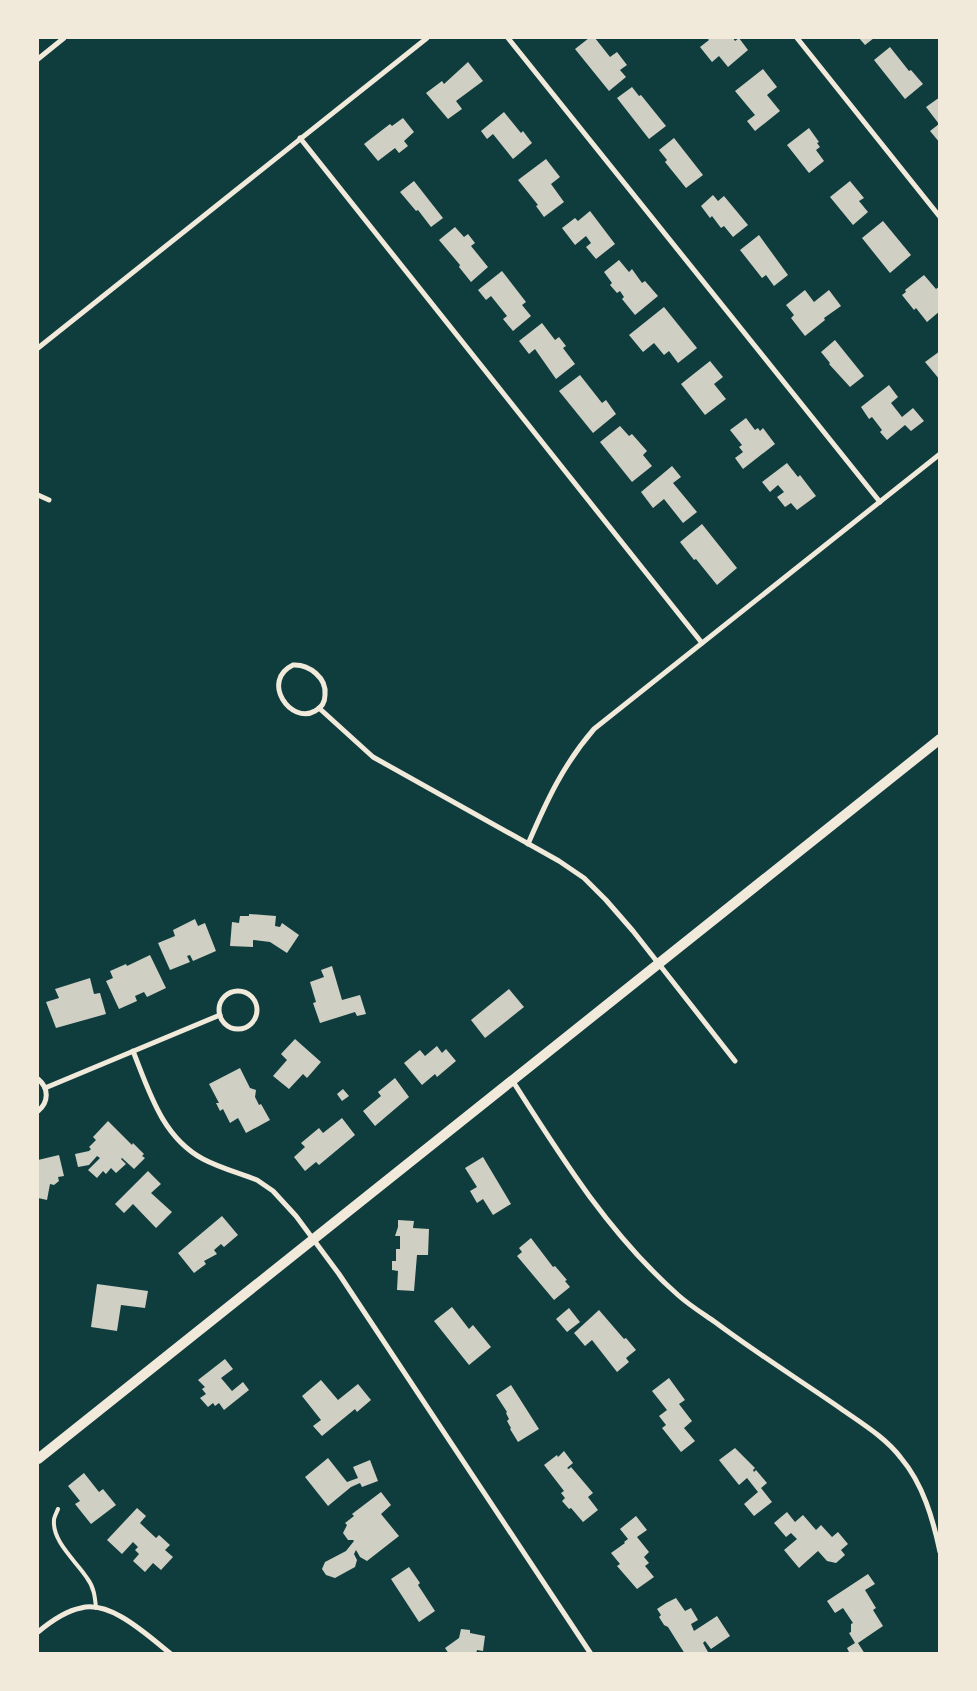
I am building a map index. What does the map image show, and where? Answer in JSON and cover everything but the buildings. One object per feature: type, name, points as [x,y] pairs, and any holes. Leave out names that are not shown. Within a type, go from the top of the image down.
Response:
[{"type":"main road","points":[[38,1459],[940,739]]},
{"type":"street","points":[[38,59],[64,38]]},
{"type":"street","points":[[38,348],[427,38]]},
{"type":"street","points":[[508,38],[880,502]]},
{"type":"street","points":[[797,38],[940,217]]},
{"type":"street","points":[[300,138],[702,642]]},
{"type":"street","points":[[528,844],[556,782],[588,736],[612,714],[940,454]]},
{"type":"street","points":[[38,495],[50,500]]},
{"type":"street","points":[[300,665],[312,670],[323,683],[325,696],[319,708],[314,712],[300,714],[289,707],[279,692],[278,686],[279,679],[287,668],[300,665]]},
{"type":"street","points":[[319,708],[373,757],[559,861],[584,878],[633,931],[735,1061]]},
{"type":"street","points":[[236,991],[252,998],[257,1009],[254,1021],[244,1028],[231,1028],[226,1025],[220,1015],[219,1008],[221,1002],[230,993],[236,991]]},
{"type":"street","points":[[45,1088],[220,1015]]},
{"type":"street","points":[[133,1051],[154,1105],[164,1123],[183,1144],[203,1159],[265,1184],[296,1216],[314,1239],[391,1351],[591,1654]]},
{"type":"street","points":[[38,1079],[45,1088],[46,1100],[44,1106],[38,1111]]},
{"type":"street","points":[[512,1080],[586,1193],[625,1242],[679,1296],[743,1343],[878,1434],[902,1458],[912,1473],[927,1506],[940,1552]]},
{"type":"street","points":[[38,1632],[61,1615],[82,1607],[106,1609],[126,1620],[170,1654]]},
{"type":"lane","points":[[58,1509],[54,1521],[56,1534],[65,1550],[88,1578],[94,1591],[96,1608]]}]
